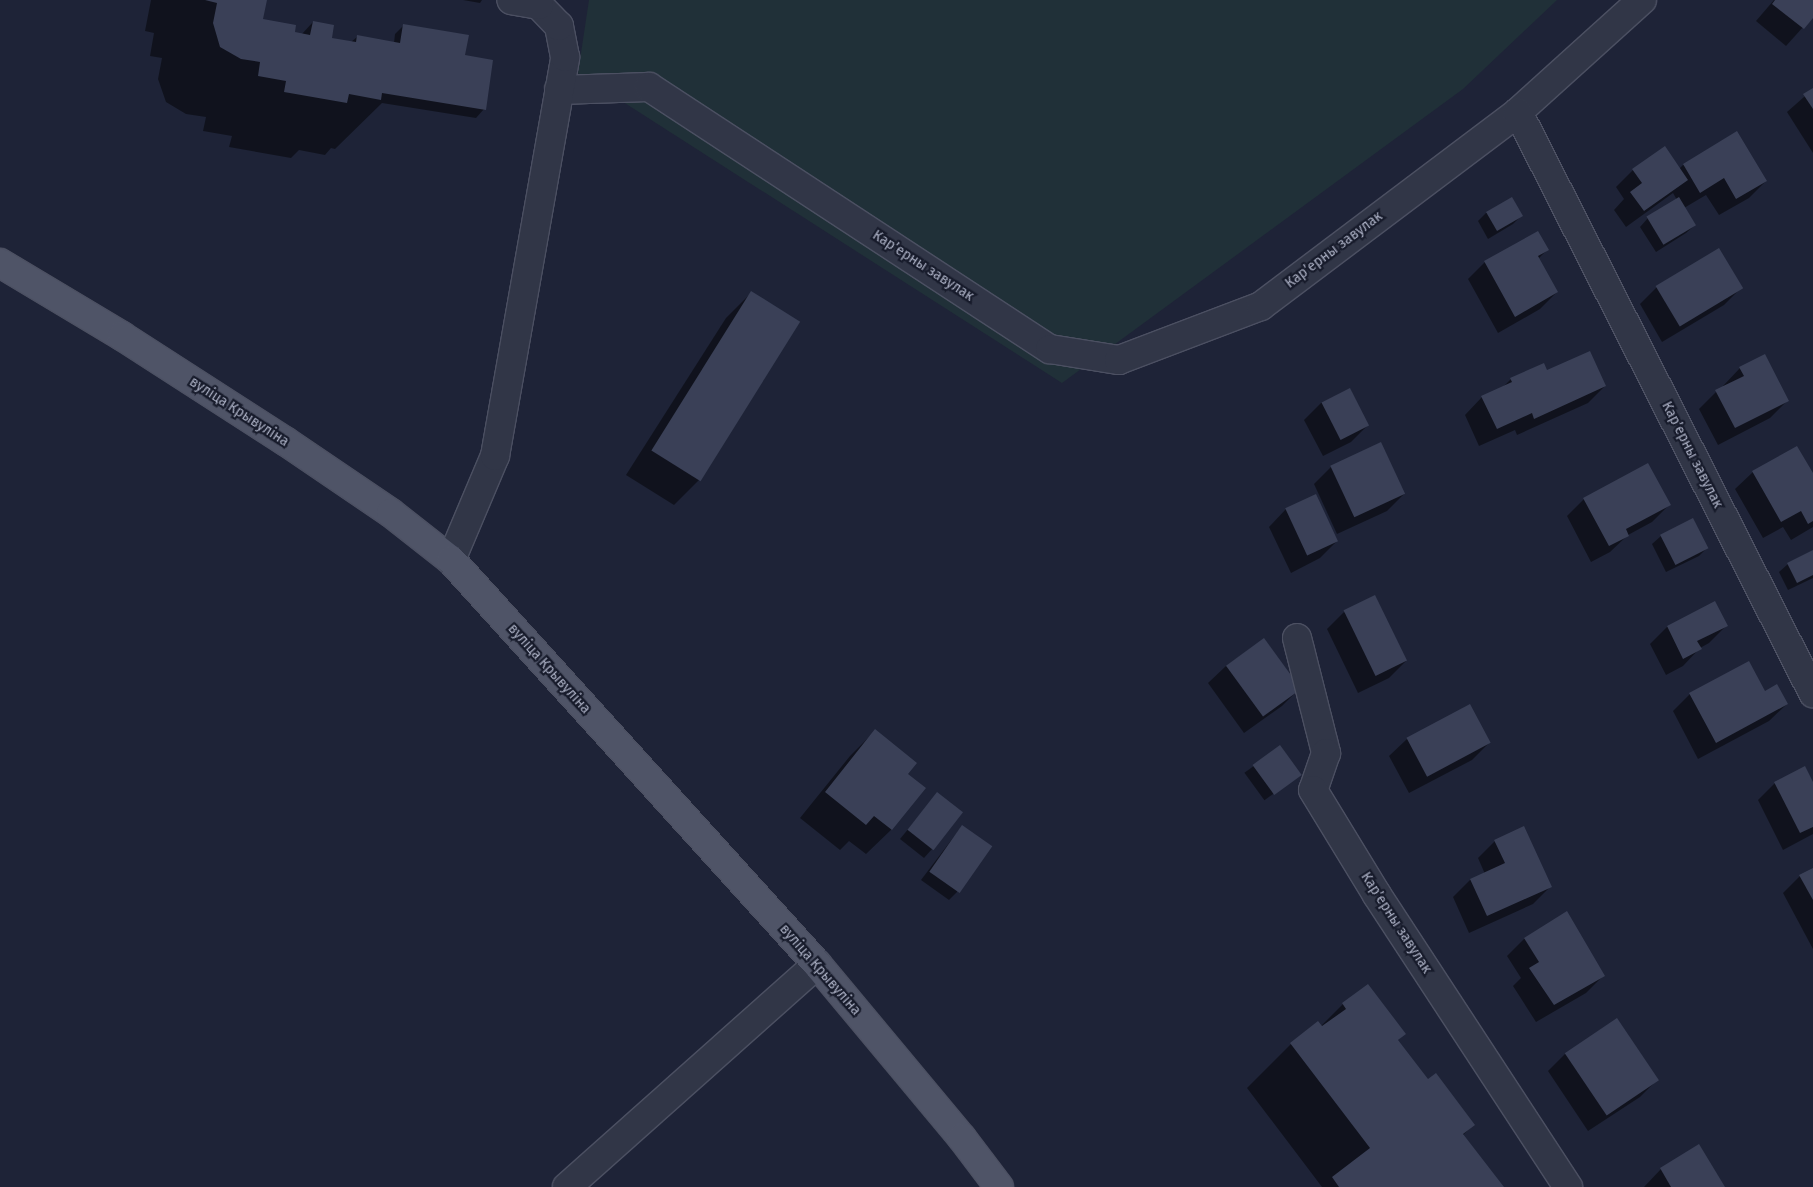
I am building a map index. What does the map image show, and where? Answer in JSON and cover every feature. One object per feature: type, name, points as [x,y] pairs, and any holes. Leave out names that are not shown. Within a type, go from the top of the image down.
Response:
[{"type":"main road","name":"вуліца Крывуліна","points":[[0,263],[122,336],[277,436],[391,513],[451,560],[817,964],[962,1138],[999,1187]]},
{"type":"street","points":[[451,560],[495,456],[565,57],[559,26],[539,5],[511,0]]},
{"type":"street","points":[[1518,112],[1642,0]]},
{"type":"street","name":"Карʼерны завулак","points":[[559,90],[649,87],[1050,349],[1119,360],[1261,306],[1518,112],[1813,693]]},
{"type":"street","name":"Карʼерны завулак","points":[[1297,638],[1326,753],[1313,790],[1377,895],[1568,1187]]},
{"type":"street","points":[[567,1187],[817,964]]},
{"type":"shaded area","points":[[589,0],[1557,0],[1463,89],[1062,383],[578,73]]},
{"type":"building","points":[[205,0],[267,0],[263,19],[296,25],[295,32],[310,35],[313,21],[334,25],[332,38],[356,42],[357,35],[400,43],[403,24],[469,35],[465,55],[493,60],[486,110],[382,93],[381,100],[349,94],[347,103],[284,92],[286,81],[258,76],[260,62],[241,59],[220,47],[213,23],[217,3]]},
{"type":"building","points":[[1775,0],[1813,0],[1813,18],[1804,29],[1772,4]]},
{"type":"building","points":[[1813,88],[1813,109],[1803,94]]},
{"type":"building","points":[[1737,131],[1767,181],[1736,199],[1724,178],[1700,193],[1683,164]]},
{"type":"building","points":[[1665,146],[1688,180],[1644,211],[1630,192],[1642,183],[1632,169]]},
{"type":"building","points":[[1512,197],[1523,216],[1497,231],[1486,212]]},
{"type":"building","points":[[1679,197],[1696,225],[1663,245],[1646,217]]},
{"type":"building","points":[[1538,231],[1549,250],[1538,256],[1558,292],[1515,317],[1484,261]]},
{"type":"building","points":[[1719,248],[1743,288],[1680,326],[1656,286]]},
{"type":"building","points":[[751,291],[800,322],[701,481],[651,450]]},
{"type":"building","points":[[1590,351],[1606,386],[1534,419],[1532,413],[1497,429],[1481,396],[1512,382],[1510,378],[1544,363],[1547,370]]},
{"type":"building","points":[[1765,354],[1789,401],[1735,428],[1715,390],[1744,376],[1739,367]]},
{"type":"building","points":[[1350,388],[1369,425],[1341,440],[1321,403]]},
{"type":"building","points":[[1381,442],[1405,494],[1354,517],[1330,466]]},
{"type":"building","points":[[1797,446],[1813,473],[1813,521],[1808,524],[1801,511],[1781,522],[1752,471]]},
{"type":"building","points":[[1648,463],[1671,505],[1626,529],[1629,536],[1609,546],[1583,498]]},
{"type":"building","points":[[1316,494],[1338,541],[1307,555],[1285,508]]},
{"type":"building","points":[[1693,518],[1708,548],[1675,565],[1660,535]]},
{"type":"building","points":[[1813,550],[1813,575],[1797,583],[1787,563]]},
{"type":"building","points":[[1375,595],[1407,661],[1376,676],[1344,610]]},
{"type":"building","points":[[1715,601],[1728,626],[1697,641],[1702,649],[1683,659],[1667,626]]},
{"type":"building","points":[[1264,638],[1301,689],[1263,717],[1226,666]]},
{"type":"building","points":[[1749,661],[1765,691],[1777,684],[1788,704],[1716,743],[1689,693]]},
{"type":"building","points":[[1470,704],[1491,743],[1427,777],[1406,738]]},
{"type":"building","points":[[875,729],[917,763],[908,774],[926,788],[892,830],[874,816],[866,825],[825,792]]},
{"type":"building","points":[[1280,745],[1302,775],[1274,795],[1252,765]]},
{"type":"building","points":[[1805,766],[1813,782],[1813,827],[1800,833],[1774,782]]},
{"type":"building","points":[[937,792],[963,812],[933,850],[907,830]]},
{"type":"building","points":[[962,825],[992,846],[960,893],[929,872]]},
{"type":"building","points":[[1524,826],[1552,887],[1487,916],[1470,879],[1505,863],[1494,840]]},
{"type":"building","points":[[1813,868],[1813,900],[1799,875]]},
{"type":"building","points":[[1567,911],[1605,976],[1554,1005],[1529,968],[1539,962],[1524,938]]},
{"type":"building","points":[[1368,984],[1406,1034],[1398,1040],[1428,1079],[1436,1073],[1475,1125],[1463,1134],[1504,1187],[1339,1187],[1332,1177],[1370,1148],[1290,1043],[1318,1021],[1322,1026],[1346,1009],[1342,1003]]},
{"type":"building","points":[[1617,1018],[1659,1080],[1607,1115],[1565,1053]]},
{"type":"building","points":[[1699,1144],[1725,1187],[1671,1187],[1660,1168]]}]
